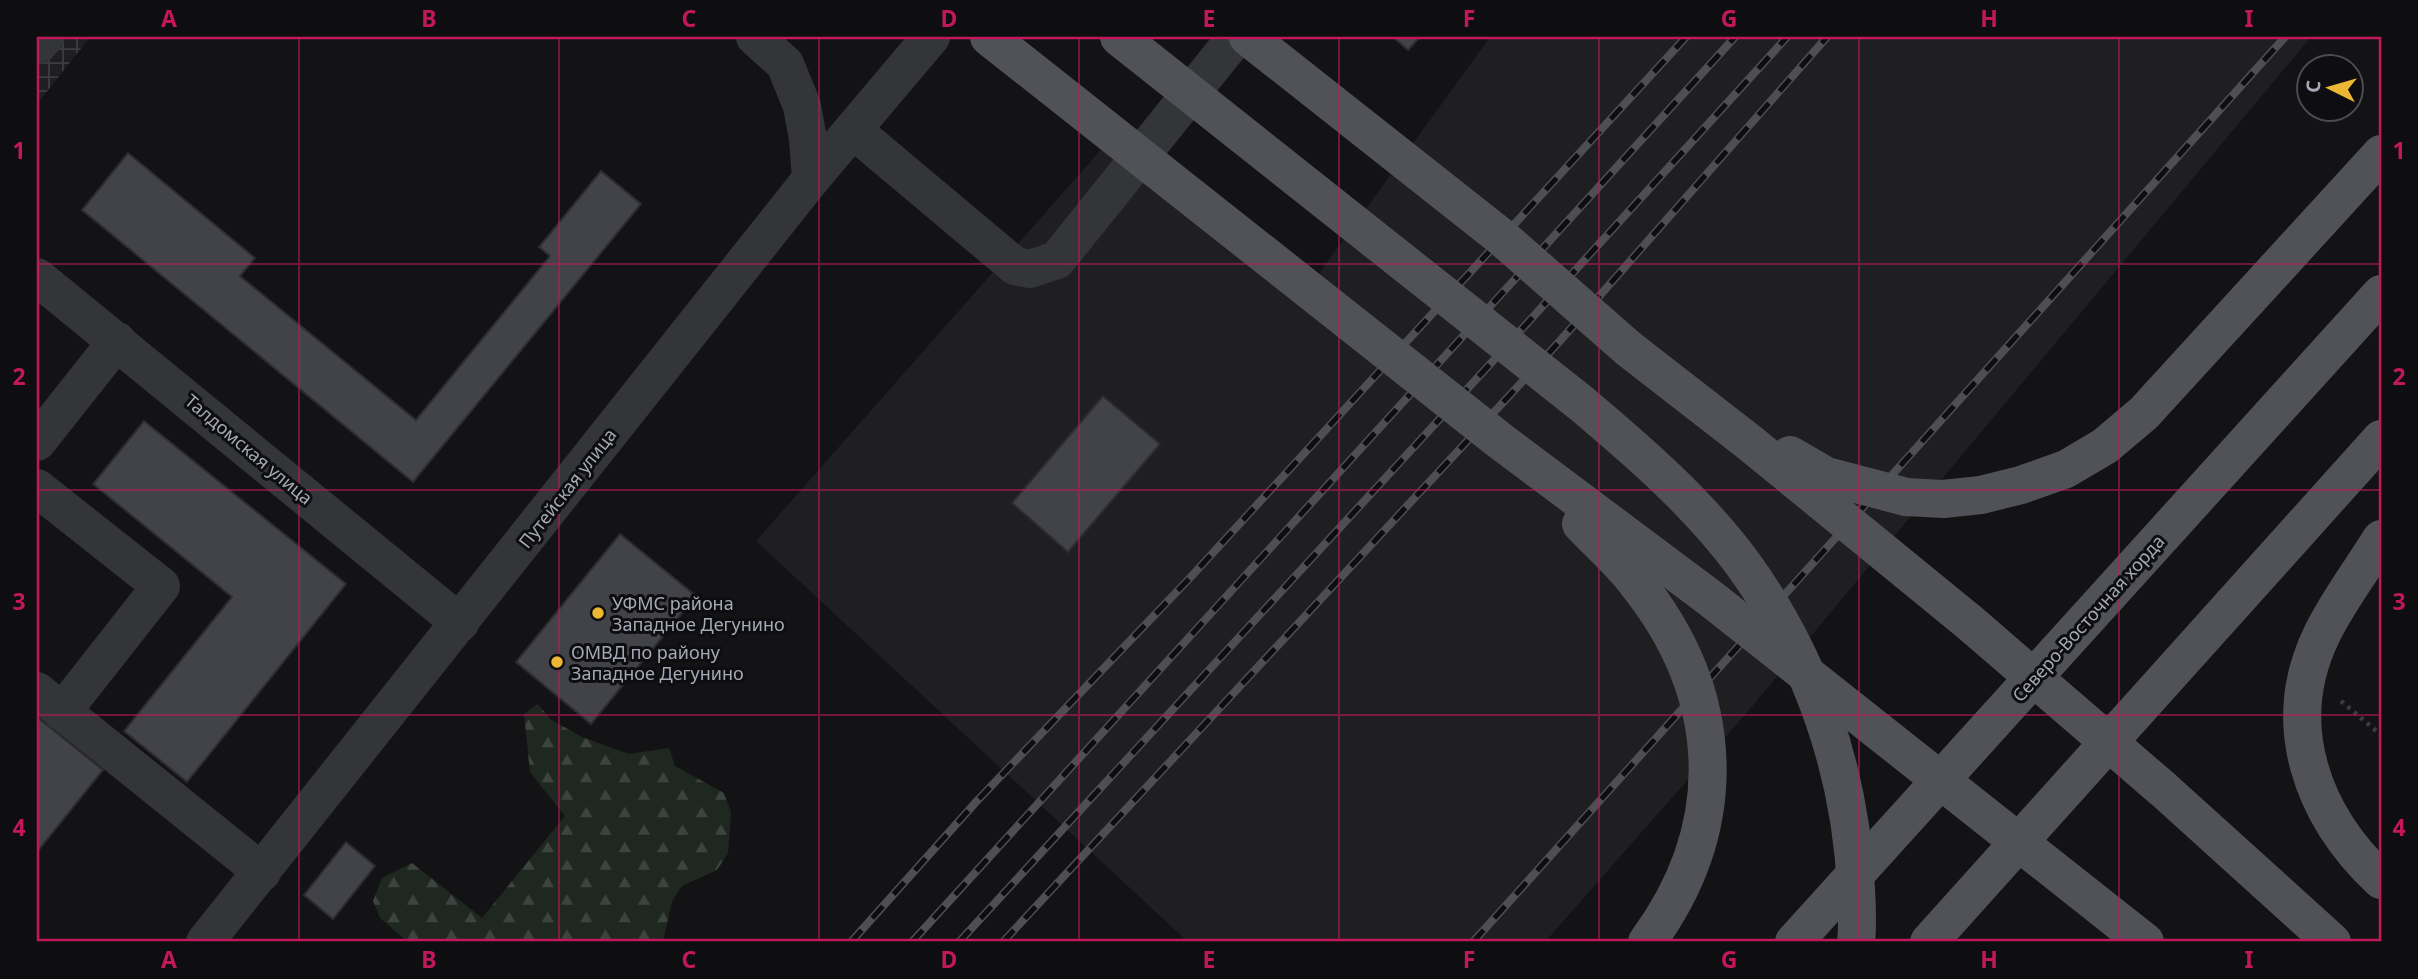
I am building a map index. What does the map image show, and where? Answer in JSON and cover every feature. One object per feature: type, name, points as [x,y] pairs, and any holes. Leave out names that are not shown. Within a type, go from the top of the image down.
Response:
[{"type":"main road","points":[[989,37],[1499,440],[1710,597],[2144,942]]},
{"type":"main road","points":[[1119,37],[1592,412],[1650,462],[1690,502],[1742,563],[1782,622],[1814,691],[1839,765],[1854,845],[1856,942]]},
{"type":"main road","points":[[1248,37],[1500,236],[1629,349],[1770,459],[1979,631],[2174,799],[2332,942]]},
{"type":"main road","points":[[1629,349],[1743,428],[1826,476],[1906,497],[1943,499],[1981,495],[2021,485],[2066,469],[2105,446],[2144,413],[2381,154]]},
{"type":"main road","name":"Северо-Восточная хорда","points":[[1794,942],[2381,294]]},
{"type":"main road","points":[[1929,942],[2381,439]]},
{"type":"main road","points":[[1499,440],[1635,581],[1659,614],[1684,657],[1699,697],[1707,741],[1708,780],[1704,817],[1694,856],[1675,897],[1647,942]]},
{"type":"main road","points":[[2381,539],[2322,633],[2311,660],[2303,699],[2303,734],[2308,769],[2324,807],[2343,839],[2381,880]]},
{"type":"street","points":[[37,47],[45,37]]},
{"type":"street","points":[[755,37],[785,64],[802,106],[811,179]]},
{"type":"street","name":"Путейская улица","points":[[221,937],[261,872],[811,179],[931,37]]},
{"type":"street","points":[[853,130],[1015,266],[1030,269],[1057,260],[1236,37]]},
{"type":"street","name":"Талдомская улица","points":[[37,276],[460,623]]},
{"type":"street","points":[[37,442],[117,341]]},
{"type":"street","points":[[37,488],[161,586],[49,702],[261,872]]},
{"type":"street","points":[[2347,594],[2381,560]]},
{"type":"path","points":[[2341,701],[2381,735]]},
{"type":"shaded area","points":[[37,37],[90,37],[37,104]]},
{"type":"shaded area","points":[[1490,37],[2311,37],[1750,709],[1545,942],[1188,942],[756,541],[1113,136],[1302,297]]},
{"type":"green space","points":[[538,704],[550,719],[582,737],[629,754],[669,748],[675,766],[724,793],[731,812],[728,853],[717,870],[682,886],[672,901],[663,942],[408,942],[380,918],[373,901],[382,878],[412,863],[482,918],[565,816],[530,772],[524,714]]},
{"type":"building","points":[[1393,37],[1420,37],[1408,50]]},
{"type":"building","points":[[128,153],[255,258],[240,276],[416,420],[550,256],[539,247],[601,171],[641,204],[413,482],[82,210]]},
{"type":"building","points":[[1103,396],[1160,444],[1068,552],[1012,503]]},
{"type":"building","points":[[144,421],[346,584],[187,782],[124,731],[232,597],[93,484]]},
{"type":"building","points":[[620,534],[696,596],[591,724],[516,662]]},
{"type":"building","points":[[37,717],[103,770],[37,852]]},
{"type":"building","points":[[346,842],[375,866],[333,919],[304,895]]},
{"type":"railway","points":[[851,942],[976,802],[1188,580],[1686,37]]},
{"type":"railway","points":[[912,942],[1735,37]]},
{"type":"railway","points":[[959,942],[1787,37]]},
{"type":"railway","points":[[1003,942],[1559,342],[1827,37]]},
{"type":"railway","points":[[1473,942],[2285,37]]},
{"type":"place","name":"УФМС района Западное Дегунино","points":[[598,613]]},
{"type":"place","name":"ОМВД по району Западное Дегунино","points":[[557,662]]}]
